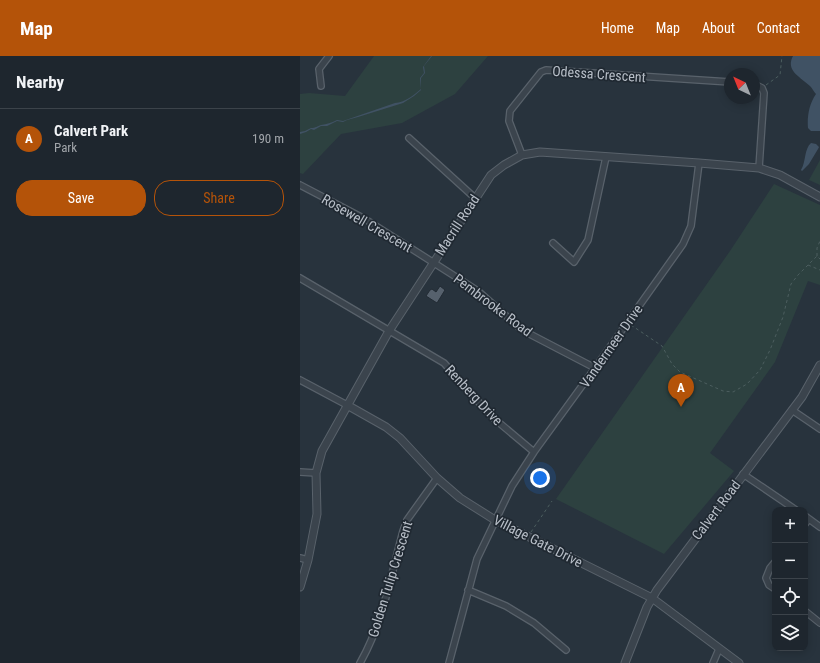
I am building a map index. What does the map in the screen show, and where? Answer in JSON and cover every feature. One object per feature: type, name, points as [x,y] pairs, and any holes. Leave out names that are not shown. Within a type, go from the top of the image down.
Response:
[{"type":"street","points":[[321,86],[319,69],[330,56]]},
{"type":"street","name":"Odessa Crescent","points":[[522,155],[509,121],[510,111],[541,72],[546,70],[724,82]]},
{"type":"street","points":[[759,168],[764,93],[762,88]]},
{"type":"street","points":[[409,138],[474,198]]},
{"type":"street","name":"Macrill Road","points":[[300,587],[308,560],[317,514],[316,473],[322,450],[388,331],[474,198],[491,175],[504,165],[522,155],[540,152],[759,168],[780,176],[820,197]]},
{"type":"street","points":[[553,243],[574,262],[588,240],[606,157]]},
{"type":"street","name":"Vandermeer Drive","points":[[495,520],[512,486],[534,452],[628,323],[683,244],[691,226],[699,163]]},
{"type":"street","name":"Rosewell Crescent","points":[[300,185],[365,219],[433,262]]},
{"type":"street","name":"Pembrooke Road","points":[[433,262],[478,290],[522,330],[595,368]]},
{"type":"street","name":"Renberg Drive","points":[[300,278],[444,363],[490,416],[534,452]]},
{"type":"street","name":"Calvert Road","points":[[625,663],[652,598],[792,410],[808,387],[820,365]]},
{"type":"street","points":[[300,380],[347,406]]},
{"type":"street","name":"Village Gate Drive","points":[[347,406],[386,427],[400,438],[437,478],[460,498],[495,520],[652,598],[739,663]]},
{"type":"street","points":[[792,410],[820,429]]},
{"type":"street","points":[[300,472],[316,473]]},
{"type":"street","points":[[743,474],[792,507]]},
{"type":"street","name":"Golden Tulip Crescent","points":[[360,663],[368,649],[378,622],[407,520],[437,478]]},
{"type":"street","points":[[449,663],[477,559],[495,520]]},
{"type":"street","points":[[808,520],[820,527]]},
{"type":"street","points":[[300,558],[308,560]]},
{"type":"street","points":[[772,566],[766,578],[769,585],[772,587]]},
{"type":"street","points":[[468,590],[506,606],[534,623],[566,650]]},
{"type":"street","points":[[808,613],[820,623]]},
{"type":"street","points":[[713,663],[719,649]]},
{"type":"path","points":[[762,88],[780,75],[782,56]]},
{"type":"path","points":[[820,241],[817,248],[817,256],[820,259]]},
{"type":"path","points":[[628,323],[662,346],[672,364],[680,372],[723,391],[733,392],[747,384],[760,370],[770,350],[783,317],[791,284],[817,256]]},
{"type":"path","points":[[808,265],[820,270]]},
{"type":"path","points":[[528,536],[552,501]]},
{"type":"green space","points":[[374,56],[488,56],[455,94],[402,123],[341,134],[303,174],[300,173],[300,94],[309,93],[345,96]]},
{"type":"green space","points":[[820,160],[820,185],[809,180]]},
{"type":"green space","points":[[774,184],[820,205],[820,285],[808,281],[775,362],[710,453],[734,471],[664,554],[556,499],[730,251]]},
{"type":"water","points":[[432,56],[424,66],[425,73],[421,78],[421,89],[420,78],[424,73],[423,67]]},
{"type":"water","points":[[793,56],[820,56],[820,131],[811,131],[808,128],[809,111],[816,94],[810,86],[792,70],[791,61]]},
{"type":"water","points":[[421,89],[414,96],[403,103],[343,122],[337,121],[327,126],[321,126],[314,130],[311,129],[300,134],[300,132],[311,128],[337,120],[343,121],[406,100]]},
{"type":"water","points":[[811,143],[816,144],[819,147],[809,164],[802,171],[806,152]]},
{"type":"building","points":[[440,286],[445,290],[437,303],[426,296],[432,289],[436,292]]},
{"type":"place","name":"Calvert Park","points":[[681,407]]}]
